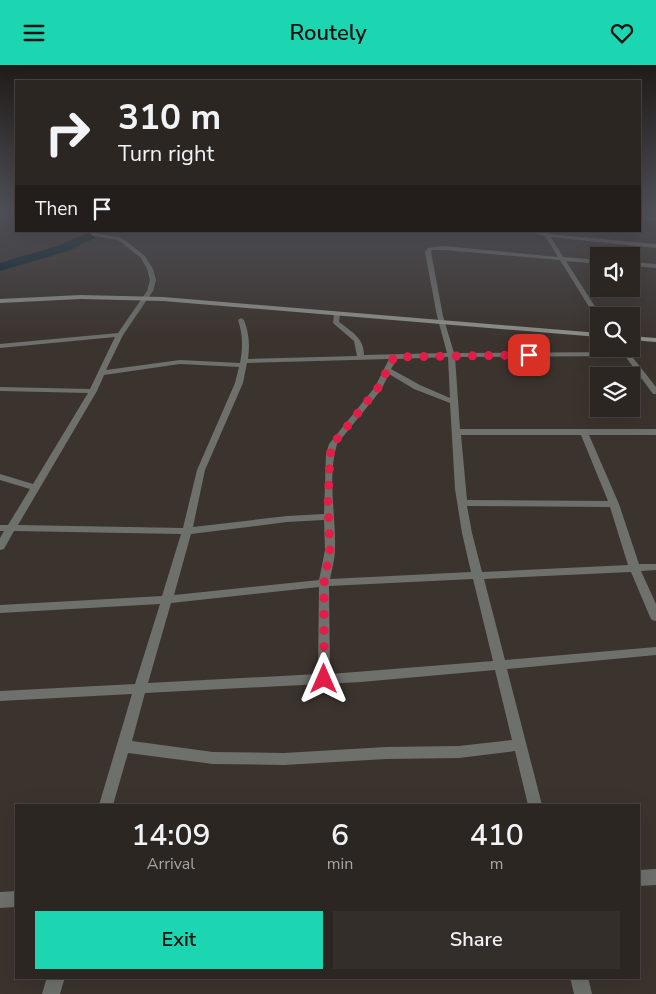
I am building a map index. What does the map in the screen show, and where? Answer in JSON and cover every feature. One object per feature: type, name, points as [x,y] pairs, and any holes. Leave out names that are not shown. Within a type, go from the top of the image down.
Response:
[{"type":"main road","points":[[0,300],[147,296],[590,328]]},
{"type":"main road","points":[[147,296],[337,314],[441,319],[590,334]]},
{"type":"main road","points":[[640,333],[656,335]]},
{"type":"main road","points":[[640,339],[656,340]]},
{"type":"street","points":[[0,547],[93,391],[120,335],[147,296],[153,280],[150,269],[143,257],[138,253]]},
{"type":"street","points":[[428,253],[430,271],[451,355],[462,503],[476,575],[535,804]]},
{"type":"street","points":[[498,253],[590,261]]},
{"type":"street","points":[[560,253],[592,307]]},
{"type":"street","points":[[640,265],[656,266]]},
{"type":"street","points":[[337,314],[336,323],[359,340],[361,347],[360,357]]},
{"type":"street","points":[[106,804],[187,531],[201,470],[228,413],[244,363],[245,332],[241,320]]},
{"type":"street","points":[[0,346],[120,335]]},
{"type":"street","points":[[102,373],[180,362],[244,363],[360,357],[590,352]]},
{"type":"street","points":[[324,679],[324,583],[330,550],[328,517],[330,455],[333,444],[378,388],[394,357]]},
{"type":"street","points":[[630,357],[656,392]]},
{"type":"street","points":[[387,370],[418,387],[454,402]]},
{"type":"street","points":[[0,389],[93,391]]},
{"type":"street","points":[[456,432],[656,432]]},
{"type":"street","points":[[584,432],[614,504],[634,567],[656,617]]},
{"type":"street","points":[[0,477],[35,488]]},
{"type":"street","points":[[462,503],[614,504]]},
{"type":"street","points":[[0,528],[187,531],[287,519],[328,517]]},
{"type":"street","points":[[0,609],[166,600],[324,583],[656,567]]},
{"type":"street","points":[[0,696],[140,687],[324,679],[499,666],[656,651]]},
{"type":"street","points":[[123,746],[213,758],[284,759],[386,753],[458,752],[519,745]]},
{"type":"street","points":[[640,878],[656,877]]},
{"type":"street","points":[[0,900],[15,899]]},
{"type":"street","points":[[51,994],[55,979]]},
{"type":"street","points":[[579,979],[583,994]]},
{"type":"waterway","points":[[0,267],[46,253]]},
{"type":"route","points":[[324,679],[324,583],[330,550],[328,503],[330,455],[333,444],[378,388],[394,357],[529,355]]}]
